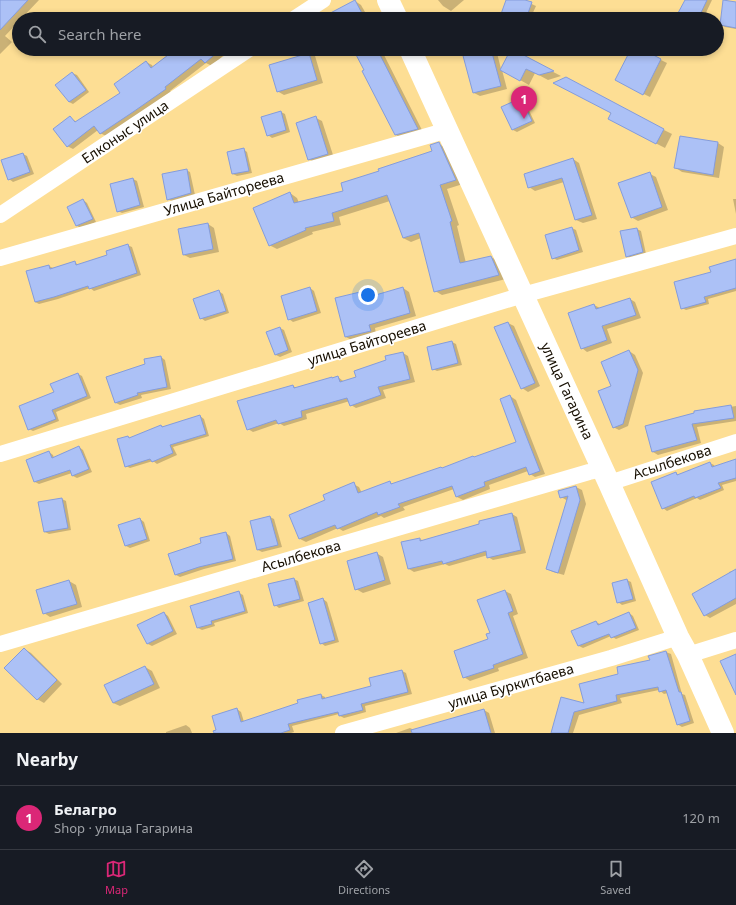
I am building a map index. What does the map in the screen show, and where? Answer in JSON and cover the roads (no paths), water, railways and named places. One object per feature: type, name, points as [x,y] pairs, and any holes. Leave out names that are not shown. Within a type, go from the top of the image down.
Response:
[{"type":"main road","points":[[388,0],[394,12]]},
{"type":"main road","name":"улица Гагарина","points":[[413,56],[723,733]]},
{"type":"street","points":[[305,12],[323,0]]},
{"type":"street","name":"Елконыс улица","points":[[0,215],[238,56]]},
{"type":"street","name":"Улица Байтореева","points":[[0,258],[448,130]]},
{"type":"street","name":"улица Байтореева","points":[[0,454],[523,295],[736,236]]},
{"type":"street","name":"Асылбекова","points":[[0,644],[582,474],[606,476],[736,442]]},
{"type":"street","name":"улица Буркитбаева","points":[[344,733],[604,660],[683,646],[736,640]]},
{"type":"place","name":"Белагро","points":[[524,119]]}]
